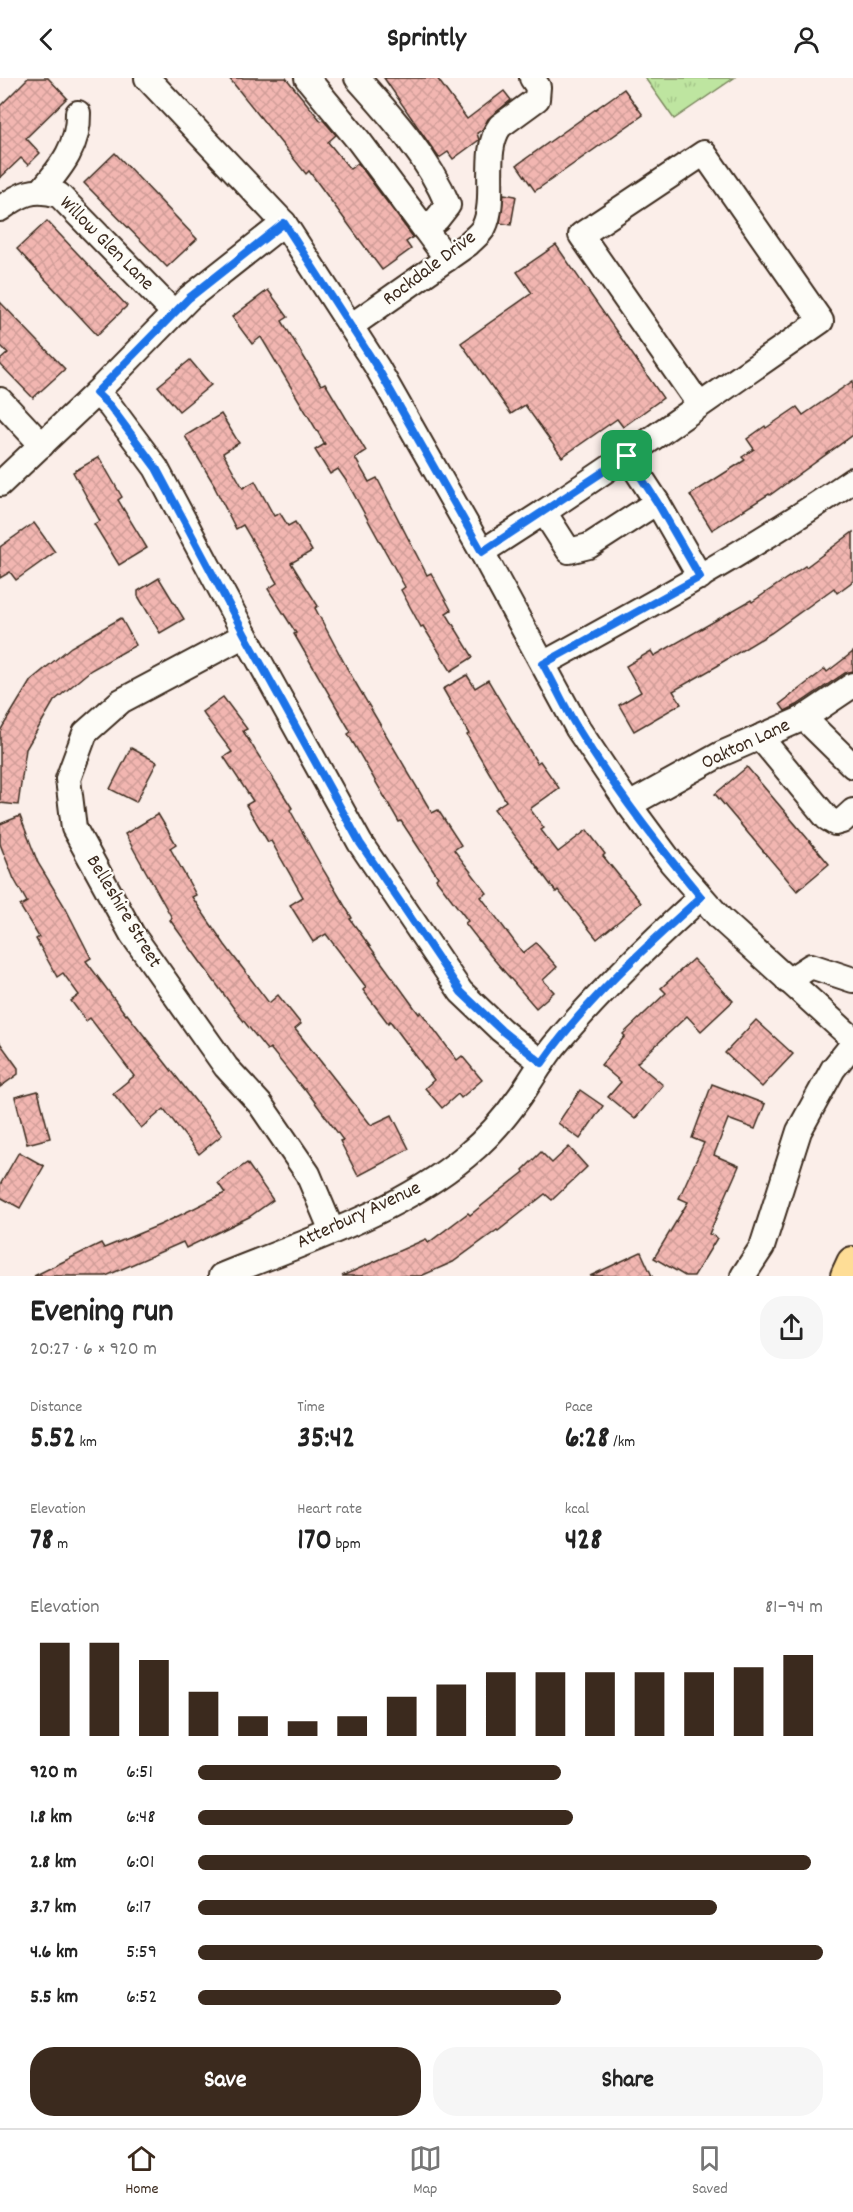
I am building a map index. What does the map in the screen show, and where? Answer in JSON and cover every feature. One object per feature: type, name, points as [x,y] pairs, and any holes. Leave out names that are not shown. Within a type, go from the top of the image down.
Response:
[{"type":"main road","points":[[847,1276],[853,1263]]},
{"type":"street","points":[[147,78],[284,223],[377,367],[482,552],[578,729],[629,805],[671,862],[721,919],[853,1039]]},
{"type":"street","points":[[307,78],[360,141],[447,259]]},
{"type":"street","points":[[357,78],[391,116],[439,184],[448,205],[437,219],[424,228]]},
{"type":"street","name":"Rockdale Drive","points":[[351,326],[468,244],[484,229],[489,207],[490,170],[496,132],[500,126],[537,99],[538,87],[532,78]]},
{"type":"street","points":[[42,190],[66,161],[78,130],[78,113]]},
{"type":"street","points":[[482,552],[627,456],[821,321],[704,153],[581,235],[699,404]]},
{"type":"street","name":"Willow Glen Lane","points":[[0,209],[26,193],[42,190],[59,195],[174,313]]},
{"type":"street","points":[[0,484],[96,393],[189,298],[284,223]]},
{"type":"street","points":[[96,393],[110,406],[156,468],[360,843],[461,992],[501,1030],[542,1063]]},
{"type":"street","points":[[0,400],[42,445]]},
{"type":"street","points":[[627,456],[657,502],[700,577]]},
{"type":"street","points":[[543,664],[700,577],[804,514],[853,480]]},
{"type":"street","points":[[544,512],[569,550],[589,546],[657,502]]},
{"type":"street","name":"Belleshire Street","points":[[245,635],[121,700],[85,734],[68,779],[74,828],[132,934],[226,1067],[260,1104],[308,1174],[332,1231]]},
{"type":"street","points":[[804,718],[853,685]]},
{"type":"street","name":"Oakton Lane","points":[[629,805],[721,754],[804,718],[853,766]]},
{"type":"street","points":[[760,737],[827,818],[835,823],[842,821],[853,811]]},
{"type":"street","name":"Atterbury Avenue","points":[[221,1276],[332,1231],[423,1188],[467,1155],[502,1121],[554,1047],[597,996],[701,897]]},
{"type":"street","points":[[788,981],[811,966],[853,980]]},
{"type":"street","points":[[744,1276],[762,1247],[799,1131],[833,1070],[853,1044]]},
{"type":"green space","points":[[645,78],[734,78],[674,119]]},
{"type":"building","points":[[28,78],[48,78],[67,98],[26,138],[40,153],[28,165],[21,158],[0,178],[0,106]]},
{"type":"building","points":[[229,78],[286,78],[321,121],[323,120],[336,135],[328,142],[350,169],[358,163],[413,237],[406,242],[411,249],[382,270],[309,171],[306,174]]},
{"type":"building","points":[[384,78],[437,78],[467,119],[504,91],[511,100],[488,119],[482,130],[477,133],[479,140],[453,159],[448,152],[439,158]]},
{"type":"building","points":[[624,89],[643,115],[535,191],[517,165]]},
{"type":"building","points":[[115,153],[197,239],[167,267],[84,183]]},
{"type":"building","points":[[504,194],[516,196],[511,225],[500,223]]},
{"type":"building","points":[[47,221],[127,306],[97,335],[17,249]]},
{"type":"building","points":[[556,245],[663,398],[623,427],[617,419],[562,457],[525,405],[511,414],[461,343],[532,293],[517,272]]},
{"type":"building","points":[[268,290],[288,317],[282,321],[321,385],[325,383],[366,451],[355,458],[369,482],[377,478],[427,575],[431,573],[451,610],[446,613],[473,657],[451,671],[423,626],[421,627],[401,590],[405,587],[347,482],[338,469],[330,474],[315,450],[325,444],[261,337],[252,344],[232,317]]},
{"type":"building","points":[[0,302],[65,369],[33,398],[0,364],[0,360],[8,353],[0,345]]},
{"type":"building","points":[[190,360],[211,385],[179,411],[158,386]]},
{"type":"building","points":[[853,381],[853,435],[770,495],[712,530],[690,495],[745,460],[742,457],[754,449],[747,439],[765,426],[766,428],[797,407],[803,415]]},
{"type":"building","points":[[221,414],[239,443],[223,453],[243,488],[255,481],[274,516],[280,513],[288,526],[295,522],[312,551],[291,563],[318,606],[315,608],[348,670],[432,813],[438,810],[461,845],[454,850],[487,893],[481,897],[523,953],[536,943],[557,967],[543,980],[554,992],[536,1008],[465,923],[468,921],[436,879],[438,877],[401,821],[399,822],[348,734],[351,732],[294,634],[296,633],[268,589],[277,583],[243,525],[236,529],[215,486],[185,436]]},
{"type":"building","points":[[99,457],[122,497],[118,500],[147,548],[119,565],[94,524],[100,521],[73,472]]},
{"type":"building","points":[[34,523],[55,552],[16,580],[10,572],[0,578],[0,547]]},
{"type":"building","points":[[853,532],[853,581],[837,593],[834,588],[771,633],[673,691],[681,704],[634,731],[619,705],[641,692],[626,666],[651,651],[654,656],[751,600],[752,602],[806,567]]},
{"type":"building","points":[[159,578],[184,619],[160,633],[138,596],[138,591]]},
{"type":"building","points":[[121,618],[136,645],[91,670],[54,701],[26,749],[18,805],[0,803],[0,731],[31,680],[71,647]]},
{"type":"building","points":[[853,652],[853,671],[845,673],[785,711],[780,704],[825,669],[827,672]]},
{"type":"building","points":[[467,675],[475,688],[488,680],[537,763],[540,761],[559,788],[530,809],[544,828],[541,830],[558,852],[587,830],[605,854],[603,856],[641,903],[597,939],[558,890],[556,892],[494,809],[506,801],[443,689]]},
{"type":"building","points":[[223,697],[247,729],[243,731],[292,808],[290,810],[352,918],[350,919],[419,1014],[421,1012],[457,1060],[462,1056],[482,1080],[461,1098],[458,1094],[442,1108],[425,1088],[434,1080],[390,1021],[388,1023],[363,990],[366,987],[326,934],[313,942],[290,905],[303,897],[271,841],[268,842],[246,805],[253,801],[224,757],[232,752],[202,712]]},
{"type":"building","points":[[131,748],[157,762],[136,802],[110,789]]},
{"type":"building","points":[[747,767],[829,864],[797,891],[715,794]]},
{"type":"building","points":[[158,814],[176,844],[170,848],[196,895],[192,897],[225,945],[269,1003],[278,995],[301,1024],[295,1029],[371,1125],[392,1115],[409,1149],[358,1176],[340,1141],[343,1140],[305,1089],[270,1048],[267,1050],[238,1014],[170,920],[172,918],[125,834]]},
{"type":"building","points":[[20,816],[38,863],[65,907],[91,958],[86,961],[222,1135],[199,1154],[164,1109],[141,1128],[113,1093],[134,1076],[90,1018],[86,1021],[71,1001],[79,995],[63,973],[57,977],[36,939],[39,937],[20,906],[27,902],[14,879],[0,844],[0,824]]},
{"type":"building","points":[[693,959],[733,1001],[701,1031],[687,1016],[637,1063],[663,1085],[635,1119],[608,1097],[621,1082],[601,1065],[625,1036],[623,1034],[666,993],[661,988]]},
{"type":"building","points":[[756,1020],[793,1054],[762,1087],[725,1053]]},
{"type":"building","points":[[0,1043],[18,1068],[18,1074],[0,1087]]},
{"type":"building","points":[[712,1084],[765,1104],[755,1129],[728,1119],[714,1155],[739,1166],[709,1234],[717,1238],[694,1276],[685,1276],[654,1258],[688,1202],[679,1198],[704,1143],[692,1138]]},
{"type":"building","points":[[580,1090],[603,1106],[580,1139],[558,1123]]},
{"type":"building","points":[[38,1091],[50,1138],[27,1144],[15,1097]]},
{"type":"building","points":[[569,1147],[587,1167],[552,1200],[545,1194],[498,1231],[453,1262],[421,1276],[342,1276],[426,1239],[428,1243],[468,1213],[470,1215],[524,1172],[523,1170],[541,1152],[552,1163]]},
{"type":"building","points":[[19,1152],[44,1166],[20,1208],[0,1197],[0,1185]]},
{"type":"building","points":[[247,1163],[273,1200],[249,1217],[186,1248],[183,1242],[106,1276],[34,1276],[101,1243],[104,1248],[162,1224],[225,1193],[218,1183]]},
{"type":"building","points":[[641,1252],[652,1276],[590,1276]]},
{"type":"route","points":[[284,223],[377,367],[482,552],[627,456],[657,502],[700,577],[543,664],[578,729],[603,767],[671,862],[701,897],[597,996],[542,1063],[501,1030],[461,992],[360,843],[156,468],[110,406],[96,393],[189,298],[284,223]]}]
